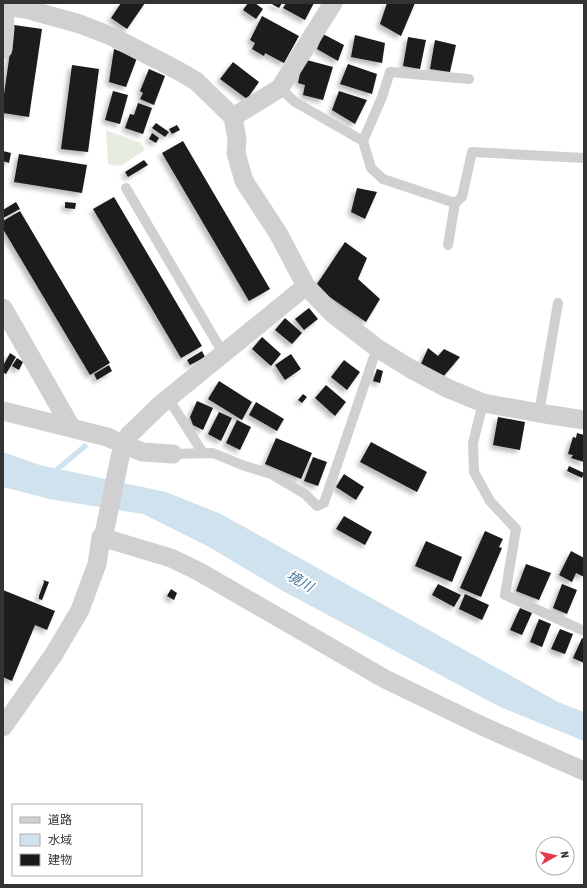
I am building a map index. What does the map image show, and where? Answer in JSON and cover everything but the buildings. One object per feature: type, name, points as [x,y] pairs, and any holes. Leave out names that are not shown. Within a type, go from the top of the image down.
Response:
[{"type":"street","points":[[233,117],[280,88],[333,3]]},
{"type":"street","points":[[3,49],[5,28],[3,5],[26,9],[80,24],[113,37],[196,81],[233,117],[237,139],[236,153],[244,181],[278,233],[306,286],[333,314],[377,348],[410,369],[447,388],[483,402],[584,420]]},
{"type":"street","points":[[3,728],[54,654],[80,610],[97,564],[102,535],[122,450],[129,435],[168,398],[306,286]]},
{"type":"street","points":[[3,308],[72,427]]},
{"type":"street","points":[[3,411],[72,427],[107,437],[122,450],[173,454]]},
{"type":"street","points":[[102,535],[171,558],[198,571],[386,678],[480,725],[584,771]]},
{"type":"lane","points":[[455,203],[383,179],[371,168],[363,141],[382,97],[390,72],[469,79]]},
{"type":"lane","points":[[280,88],[296,102],[363,141]]},
{"type":"lane","points":[[448,245],[455,203],[462,197],[472,152],[584,158]]},
{"type":"lane","points":[[126,188],[223,353]]},
{"type":"lane","points":[[539,413],[558,303]]},
{"type":"lane","points":[[173,454],[213,454],[271,474],[305,494],[317,506],[324,503],[377,348]]},
{"type":"lane","points":[[168,398],[203,453]]},
{"type":"lane","points":[[483,402],[473,443],[474,472],[490,501],[516,529],[505,595],[584,631]]},
{"type":"shaded area","points":[[106,130],[141,143],[145,150],[122,165],[116,166],[108,164]]},
{"type":"water","name":"境川","points":[[3,452],[40,465],[166,492],[221,514],[558,702],[584,712],[584,741],[500,707],[283,591],[209,547],[143,514],[49,499],[3,487]]},
{"type":"waterway","points":[[53,473],[85,446]]}]
